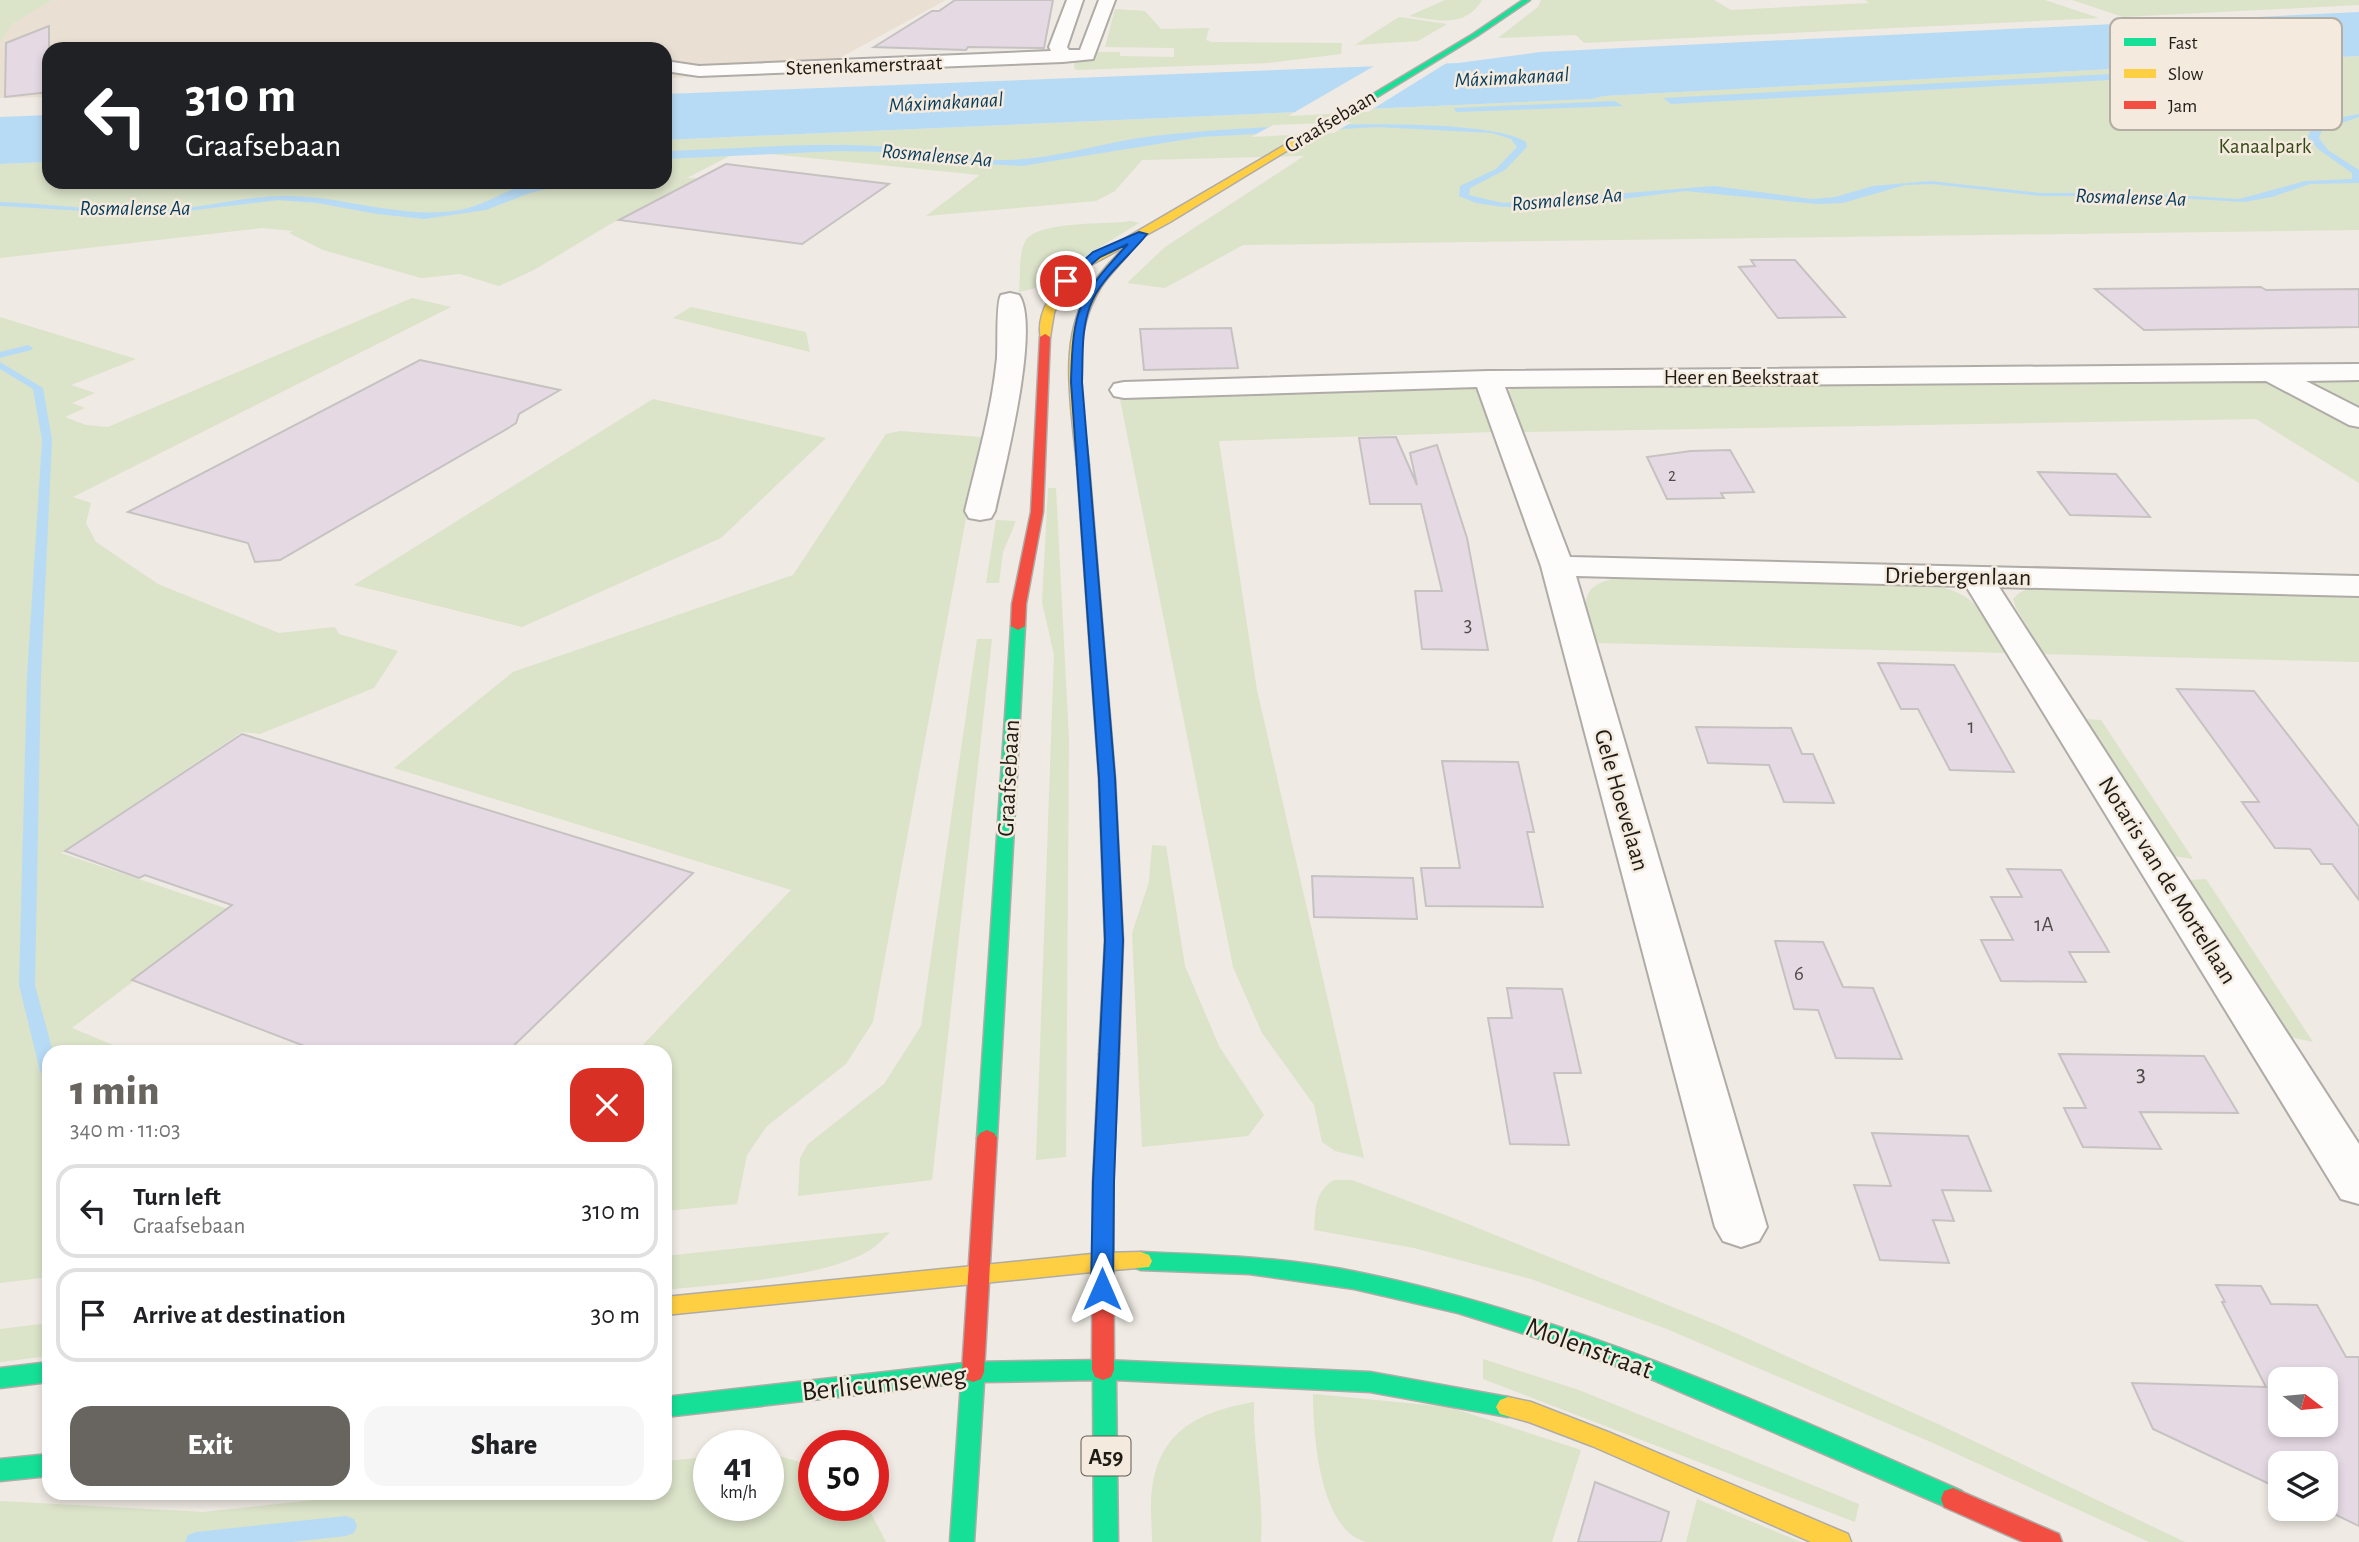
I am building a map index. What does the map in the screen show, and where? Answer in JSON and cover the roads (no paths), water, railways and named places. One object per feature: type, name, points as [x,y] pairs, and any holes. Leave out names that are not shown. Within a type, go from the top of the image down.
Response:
[{"type":"main road","name":"Graafsebaan","points":[[962,1542],[1019,604],[1037,512],[1046,321],[1052,302],[1078,268],[1097,254],[1143,234],[1475,35],[1520,2]]},
{"type":"main road","name":"Graafsebaan","points":[[1103,1370],[1102,1262],[1114,940],[1107,778],[1077,382],[1077,336],[1085,304],[1098,284],[1143,234]]},
{"type":"main road","points":[[672,1305],[980,1272],[1102,1262]]},
{"type":"main road","name":"Molenstraat","points":[[1102,1262],[1202,1263],[1297,1270],[1376,1284],[1485,1310],[1612,1353],[1808,1435],[2050,1542]]},
{"type":"main road","points":[[1103,1370],[1370,1382],[1446,1394],[1531,1412],[1839,1542]]},
{"type":"main road","name":"Berlicumseweg","points":[[672,1406],[974,1373],[1103,1370]]},
{"type":"main road","name":"A59","points":[[1103,1370],[1106,1389],[1106,1542]]},
{"type":"main road","points":[[0,1378],[42,1373]]},
{"type":"main road","points":[[0,1470],[42,1466]]},
{"type":"street","points":[[1075,0],[1058,47],[1063,57],[1087,55],[1107,0]]},
{"type":"street","name":"Stenenkamerstraat","points":[[672,67],[699,71],[1063,57]]},
{"type":"street","points":[[980,511],[1007,397],[1013,332],[1010,300]]},
{"type":"street","points":[[2270,372],[2359,419]]},
{"type":"street","name":"Heer en Beekstraat","points":[[1124,390],[1488,379],[2359,372]]},
{"type":"street","name":"Gele Hoevelaan","points":[[1488,379],[1557,566],[1741,1227]]},
{"type":"street","name":"Driebergenlaan","points":[[1557,566],[2359,586]]},
{"type":"street","name":"Notaris van de Mortellaan","points":[[1976,576],[2359,1185]]},
{"type":"water","points":[[2359,12],[2359,56],[2342,57],[2342,18],[2236,18]]},
{"type":"water","name":"Máximakanaal","points":[[2110,24],[2110,69],[1604,96],[1592,99],[672,140],[672,94],[1458,63],[1540,52]]},
{"type":"water","points":[[2110,74],[2110,80],[1671,104],[1663,98]]},
{"type":"water","points":[[1615,101],[1623,106],[1456,112],[1454,108]]},
{"type":"water","points":[[2359,114],[2359,117],[2342,123],[2342,117]]},
{"type":"water","points":[[42,115],[42,162],[0,164],[0,117]]},
{"type":"water","name":"Rosmalense Aa","points":[[1400,124],[1499,133],[1526,142],[1527,147],[1505,170],[1470,188],[1469,195],[1503,203],[1714,186],[1812,199],[1835,197],[1873,186],[1930,181],[2041,193],[2140,193],[2239,199],[2305,181],[2352,179],[2352,173],[2318,149],[2308,137],[2310,130],[2322,130],[2319,138],[2328,150],[2359,170],[2359,183],[2310,184],[2272,197],[2244,202],[2143,196],[2042,196],[1932,184],[1905,185],[1843,203],[1817,204],[1685,191],[1568,206],[1503,207],[1476,203],[1459,196],[1460,186],[1496,169],[1517,147],[1511,139],[1492,133],[1377,127],[1201,137],[1022,166],[959,163],[887,152],[841,151],[672,159],[672,151],[836,145],[892,147],[984,159],[1015,160],[1171,134],[1277,127]]},
{"type":"water","points":[[513,189],[546,189],[486,210],[424,219],[278,200],[154,215],[0,206],[0,202],[159,210],[286,196],[328,199],[411,212],[432,212],[465,209]]},
{"type":"waterway","points":[[0,355],[28,348]]},
{"type":"waterway","points":[[0,365],[38,388],[47,440],[34,677],[27,985],[42,1045]]},
{"type":"waterway","points":[[196,1542],[346,1526]]},
{"type":"park label","name":"Kanaalpark","points":[[2265,146]]}]
